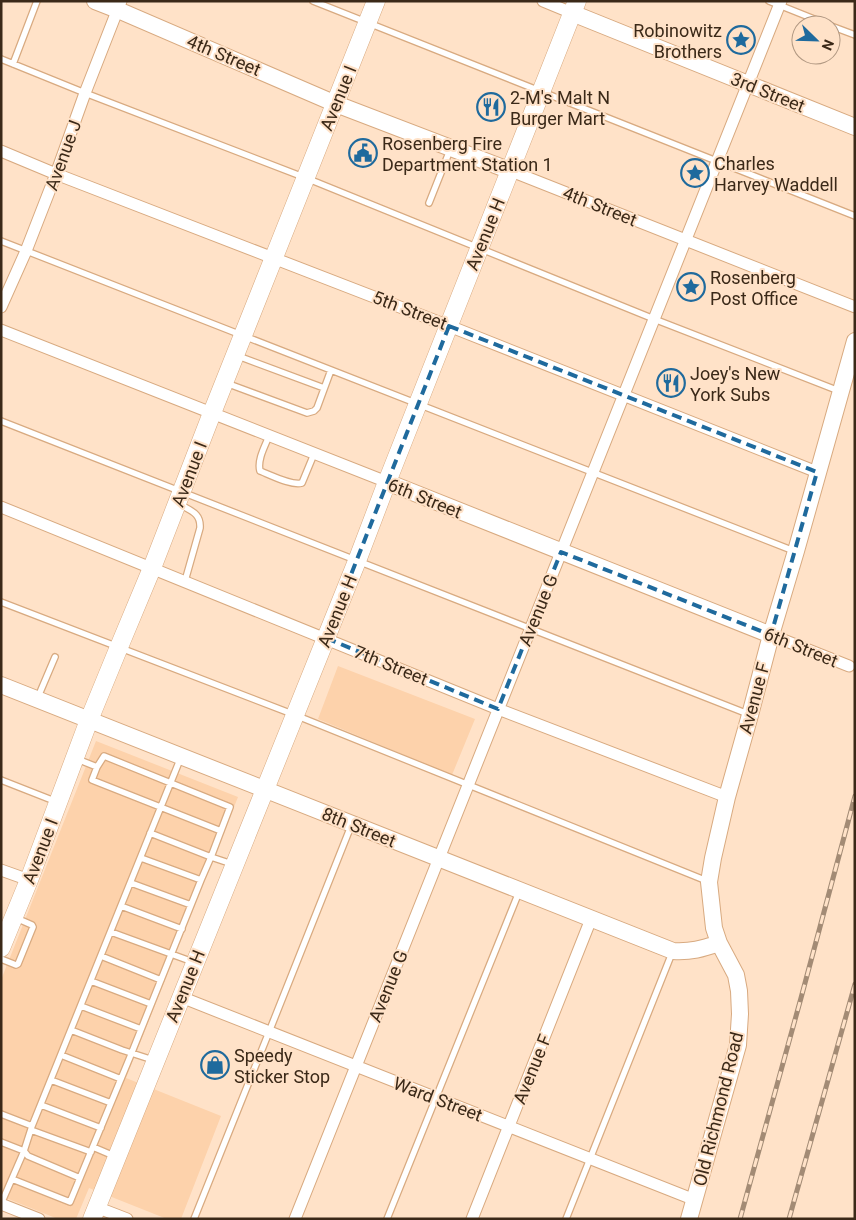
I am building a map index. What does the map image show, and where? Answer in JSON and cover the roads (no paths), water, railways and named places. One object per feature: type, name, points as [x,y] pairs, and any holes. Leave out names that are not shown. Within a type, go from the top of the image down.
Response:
[{"type":"main road","name":"Avenue I","points":[[1,948],[59,803],[118,647],[152,568],[376,1]]},
{"type":"main road","name":"Avenue H","points":[[94,1213],[357,561],[575,7]]},
{"type":"street","name":"4th Street","points":[[95,1],[120,6],[336,104],[511,170],[855,307]]},
{"type":"street","name":"3rd Street","points":[[543,1],[575,7],[748,84],[855,127]]},
{"type":"street","name":"Avenue G","points":[[295,1219],[748,84],[776,3]]},
{"type":"street","name":"Avenue J","points":[[1,307],[26,251],[85,93],[120,6]]},
{"type":"street","name":"5th Street","points":[[1,151],[817,472]]},
{"type":"street","name":"6th Street","points":[[1,330],[849,666]]},
{"type":"street","name":"Avenue F","points":[[719,943],[714,928],[709,882],[712,858],[770,635],[796,552],[855,341]]},
{"type":"street","name":"7th Street","points":[[1,507],[498,709],[727,797]]},
{"type":"street","name":"8th Street","points":[[1,685],[673,951],[687,952],[699,950],[719,943]]},
{"type":"street","points":[[1,870],[29,880]]},
{"type":"street","name":"Avenue F","points":[[472,1219],[592,919]]},
{"type":"street","name":"Old Richmond Road","points":[[689,1219],[738,1046],[739,991],[736,975],[719,943]]},
{"type":"street","name":"Ward Street","points":[[181,997],[695,1200]]},
{"type":"street","points":[[1,1204],[39,1219]]},
{"type":"street","points":[[94,1213],[127,1219]]},
{"type":"lane","points":[[13,64],[37,1]]},
{"type":"lane","points":[[313,1],[855,216]]},
{"type":"lane","points":[[776,3],[804,15]]},
{"type":"lane","points":[[841,30],[855,35]]},
{"type":"lane","points":[[1,59],[306,178],[654,319],[841,392]]},
{"type":"lane","points":[[429,203],[451,148]]},
{"type":"lane","points":[[1,241],[796,552]]},
{"type":"lane","points":[[236,356],[324,388]]},
{"type":"lane","points":[[225,382],[307,413],[317,408],[331,370]]},
{"type":"lane","points":[[1,421],[180,497],[357,561],[750,715]]},
{"type":"lane","points":[[269,436],[260,459],[258,468],[260,471],[291,483],[299,484],[302,483],[314,454]]},
{"type":"lane","points":[[180,497],[199,517],[200,521],[200,528],[185,581]]},
{"type":"lane","points":[[1,602],[295,715],[709,882]]},
{"type":"lane","points":[[37,699],[55,657]]},
{"type":"lane","points":[[12,1179],[70,1202],[142,1029],[230,807],[104,756],[97,767],[92,780],[220,831]]},
{"type":"lane","points":[[1,1204],[182,756]]},
{"type":"lane","points":[[75,758],[97,767]]},
{"type":"lane","points":[[1,780],[59,803]]},
{"type":"lane","points":[[194,1219],[352,824]]},
{"type":"lane","points":[[150,834],[234,864]]},
{"type":"lane","points":[[140,858],[201,880]]},
{"type":"lane","points":[[130,883],[191,905]]},
{"type":"lane","points":[[388,1219],[520,890]]},
{"type":"lane","points":[[121,906],[182,929]]},
{"type":"lane","points":[[1,959],[16,965],[18,964],[33,927],[14,918]]},
{"type":"lane","points":[[111,932],[194,963]]},
{"type":"lane","points":[[566,1219],[673,951]]},
{"type":"lane","points":[[101,956],[161,980]]},
{"type":"lane","points":[[91,981],[151,1004]]},
{"type":"lane","points":[[81,1006],[142,1029]]},
{"type":"lane","points":[[71,1030],[122,1050],[155,1060]]},
{"type":"lane","points":[[61,1055],[121,1079]]},
{"type":"lane","points":[[51,1080],[111,1103]]},
{"type":"lane","points":[[41,1105],[101,1128]]},
{"type":"lane","points":[[1,1114],[32,1128],[116,1157]]},
{"type":"lane","points":[[1,1142],[24,1151],[28,1156],[80,1178]]},
{"type":"railway","points":[[740,1219],[855,796]]},
{"type":"railway","points":[[789,1219],[855,984]]},
{"type":"place","name":"Robinowitz Brothers","points":[[741,40]]},
{"type":"place","name":"2-M's Malt N Burger Mart","points":[[491,107]]},
{"type":"place","name":"Rosenberg Fire Department Station 1","points":[[363,153]]},
{"type":"place","name":"Charles Harvey Waddell","points":[[695,173]]},
{"type":"place","name":"Rosenberg Post Office","points":[[691,287]]},
{"type":"place","name":"Joey's New York Subs","points":[[671,383]]},
{"type":"place","name":"Speedy Sticker Stop","points":[[215,1065]]}]
